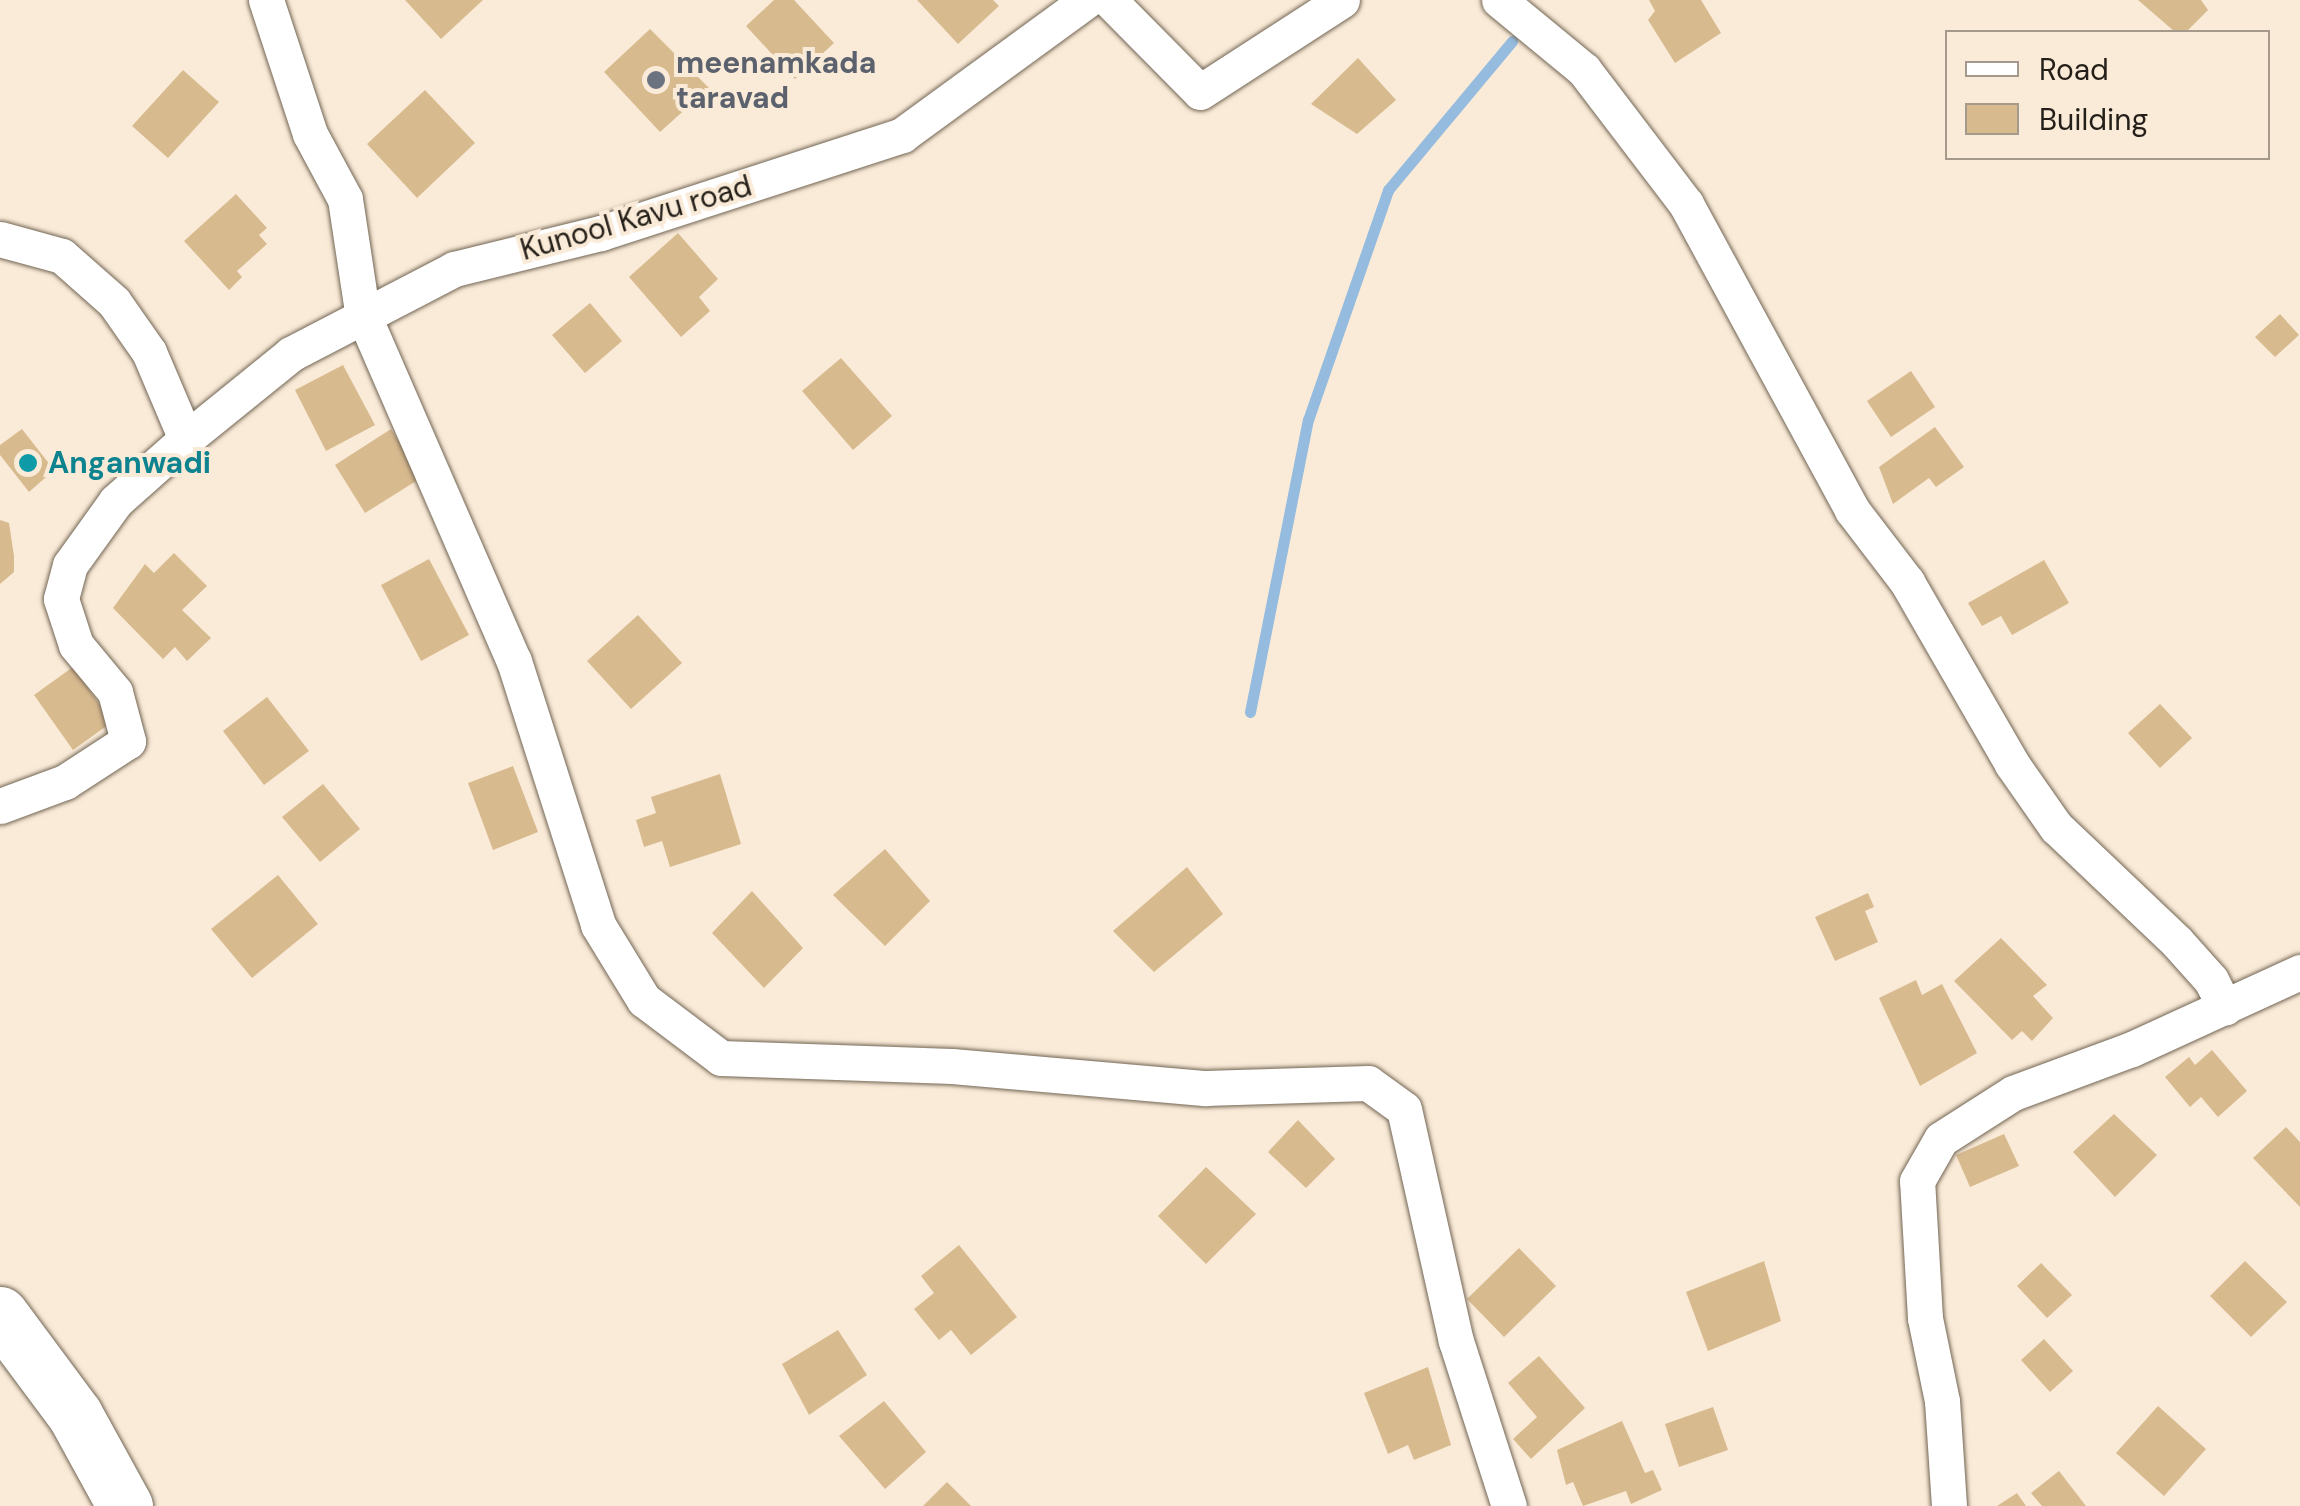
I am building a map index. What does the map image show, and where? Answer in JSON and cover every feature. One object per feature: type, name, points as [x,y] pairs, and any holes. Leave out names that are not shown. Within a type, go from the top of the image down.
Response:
[{"type":"highway","points":[[0,1314],[75,1415],[125,1506]]},
{"type":"street","points":[[266,0],[310,134],[344,199],[362,312],[514,661],[598,925],[644,1000],[721,1058],[952,1066],[1206,1088],[1368,1083],[1404,1109],[1456,1341],[1509,1506]]},
{"type":"street","name":"Kunool Kavu road","points":[[0,806],[65,782],[128,741],[115,692],[76,645],[61,599],[70,565],[116,501],[186,438],[291,354],[362,312],[454,269],[601,233],[902,135],[1087,0]]},
{"type":"street","points":[[1109,0],[1200,92],[1342,0]]},
{"type":"street","points":[[1499,0],[1584,70],[1686,204],[1852,510],[1907,582],[2012,764],[2056,828],[2178,942],[2211,980],[2224,1008]]},
{"type":"street","points":[[0,240],[62,256],[114,302],[149,352],[186,438]]},
{"type":"street","points":[[1948,1506],[1942,1401],[1924,1318],[1917,1181],[1941,1139],[2013,1093],[2224,1008],[2300,972]]},
{"type":"building","points":[[405,0],[483,0],[441,39]]},
{"type":"building","points":[[774,0],[794,0],[834,43],[795,79],[746,26]]},
{"type":"building","points":[[917,0],[993,0],[999,6],[958,44]]},
{"type":"building","points":[[1649,0],[1701,0],[1721,33],[1675,63],[1648,20],[1655,11]]},
{"type":"building","points":[[2138,0],[2201,0],[2208,10],[2188,30],[2173,30]]},
{"type":"building","name":"meenamkada taravad","points":[[650,29],[709,88],[660,132],[604,72]]},
{"type":"building","points":[[1358,58],[1396,100],[1357,134],[1311,104]]},
{"type":"building","points":[[183,70],[219,102],[168,158],[132,126]]},
{"type":"building","points":[[425,90],[475,143],[417,198],[367,144]]},
{"type":"building","points":[[236,194],[267,228],[259,235],[267,244],[237,271],[242,277],[229,290],[184,241]]},
{"type":"building","points":[[678,233],[718,279],[699,297],[710,311],[681,337],[629,277]]},
{"type":"building","points":[[590,303],[622,341],[585,373],[552,335]]},
{"type":"building","points":[[2280,314],[2299,335],[2275,357],[2255,337]]},
{"type":"building","points":[[841,358],[892,416],[853,450],[802,391]]},
{"type":"building","points":[[343,365],[375,425],[326,451],[295,390]]},
{"type":"building","points":[[1911,371],[1935,407],[1891,437],[1867,401]]},
{"type":"building","points":[[1935,427],[1964,467],[1936,487],[1929,478],[1893,504],[1879,467]]},
{"type":"building","name":"Anganwadi","points":[[22,429],[54,470],[29,492],[0,455],[0,445]]},
{"type":"building","points":[[391,429],[421,478],[365,513],[335,465]]},
{"type":"building","points":[[0,520],[9,523],[14,572],[0,584]]},
{"type":"building","points":[[174,553],[207,586],[182,610],[211,638],[187,661],[175,647],[163,659],[113,608],[145,564],[154,573]]},
{"type":"building","points":[[429,559],[469,635],[421,661],[381,585]]},
{"type":"building","points":[[2044,560],[2069,603],[2012,635],[2001,616],[1982,626],[1968,603]]},
{"type":"building","points":[[638,615],[682,663],[631,709],[587,661]]},
{"type":"building","points":[[73,667],[112,722],[73,750],[34,695]]},
{"type":"building","points":[[267,697],[309,751],[264,785],[223,731]]},
{"type":"building","points":[[2160,704],[2192,738],[2160,768],[2128,733]]},
{"type":"building","points":[[513,766],[538,832],[493,850],[468,783]]},
{"type":"building","points":[[720,774],[741,844],[670,867],[662,841],[644,847],[636,820],[656,813],[651,797]]},
{"type":"building","points":[[323,784],[360,829],[320,862],[282,817]]},
{"type":"building","points":[[885,849],[930,901],[885,946],[833,895]]},
{"type":"building","points":[[1187,867],[1223,914],[1154,972],[1113,931]]},
{"type":"building","points":[[278,875],[318,924],[252,978],[211,929]]},
{"type":"building","points":[[752,891],[803,948],[764,988],[712,933]]},
{"type":"building","points":[[1868,893],[1874,907],[1865,911],[1878,942],[1835,961],[1815,917]]},
{"type":"building","points":[[2001,938],[2047,985],[2033,996],[2053,1018],[2032,1041],[2022,1031],[2012,1040],[1954,981]]},
{"type":"building","points":[[1916,980],[1922,995],[1942,984],[1977,1053],[1920,1086],[1879,998]]},
{"type":"building","points":[[2212,1050],[2247,1091],[2218,1117],[2201,1097],[2190,1107],[2165,1077],[2189,1057],[2195,1065]]},
{"type":"building","points":[[2114,1114],[2157,1155],[2115,1197],[2073,1152]]},
{"type":"building","points":[[1298,1120],[1335,1159],[1306,1188],[1268,1152]]},
{"type":"building","points":[[2286,1127],[2300,1142],[2300,1207],[2253,1158]]},
{"type":"building","points":[[2004,1134],[2019,1166],[1970,1187],[1956,1155]]},
{"type":"building","points":[[1206,1167],[1256,1214],[1206,1264],[1158,1216]]},
{"type":"building","points":[[959,1245],[1017,1317],[971,1355],[951,1330],[939,1340],[914,1309],[934,1293],[921,1276]]},
{"type":"building","points":[[1519,1248],[1556,1286],[1504,1337],[1467,1299]]},
{"type":"building","points":[[1764,1261],[1781,1321],[1708,1351],[1686,1292]]},
{"type":"building","points":[[2245,1261],[2287,1302],[2251,1337],[2210,1296]]},
{"type":"building","points":[[2041,1263],[2072,1295],[2047,1318],[2017,1286]]},
{"type":"building","points":[[838,1330],[867,1375],[809,1415],[782,1364]]},
{"type":"building","points":[[2044,1339],[2073,1371],[2050,1392],[2021,1360]]},
{"type":"building","points":[[1539,1356],[1585,1408],[1531,1459],[1513,1439],[1537,1417],[1508,1383]]},
{"type":"building","points":[[1428,1367],[1451,1445],[1414,1460],[1408,1445],[1388,1454],[1364,1393]]},
{"type":"building","points":[[884,1401],[926,1452],[885,1489],[839,1436]]},
{"type":"building","points":[[2158,1406],[2206,1449],[2164,1496],[2116,1453]]},
{"type":"building","points":[[1713,1407],[1728,1450],[1679,1467],[1665,1424]]},
{"type":"building","points":[[1622,1421],[1645,1473],[1653,1470],[1662,1490],[1631,1504],[1626,1491],[1583,1506],[1573,1482],[1566,1485],[1557,1450]]},
{"type":"building","points":[[2059,1471],[2086,1506],[2042,1506],[2031,1493]]},
{"type":"building","points":[[947,1482],[971,1506],[923,1506]]},
{"type":"building","points":[[2017,1493],[2026,1506],[1997,1506]]},
{"type":"waterway","points":[[1250,712],[1308,420],[1388,190],[1512,41]]},
{"type":"place","name":"meenamkada taravad","points":[[656,80]]},
{"type":"place","name":"Anganwadi","points":[[28,463]]}]
